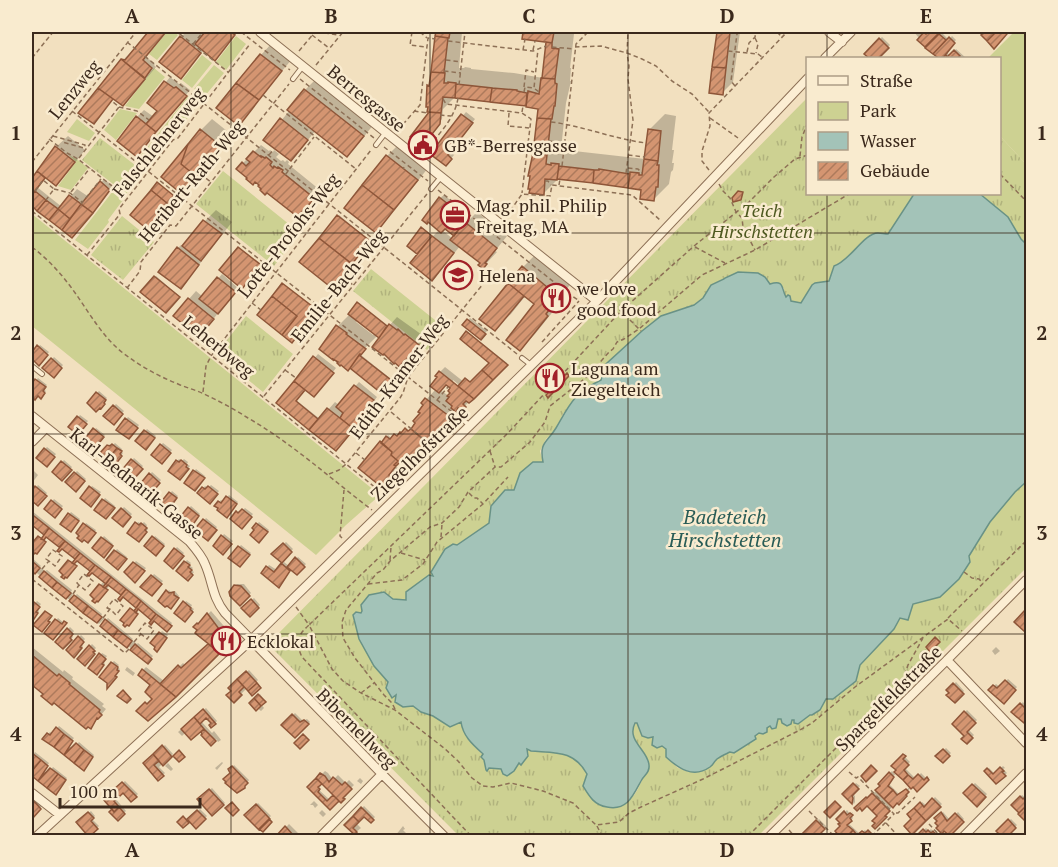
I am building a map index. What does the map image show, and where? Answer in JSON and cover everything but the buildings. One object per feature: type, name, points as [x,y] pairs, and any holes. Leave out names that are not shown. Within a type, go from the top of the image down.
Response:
[{"type":"street","name":"Berresgasse","points":[[260,32],[597,301]]},
{"type":"street","points":[[830,32],[842,42]]},
{"type":"street","points":[[826,57],[851,32]]},
{"type":"street","name":"Ziegelhofstraße","points":[[37,836],[292,600],[597,301],[806,79]]},
{"type":"street","name":"Karl-Bednarik-Gasse","points":[[32,416],[189,541],[206,566],[218,605],[250,640]]},
{"type":"street","points":[[32,442],[46,428]]},
{"type":"street","name":"Spargelfeldstraße","points":[[770,836],[1026,580]]},
{"type":"street","name":"Bibernellweg","points":[[250,640],[444,836]]},
{"type":"street","points":[[947,660],[1026,743]]},
{"type":"street","points":[[964,836],[1026,773]]},
{"type":"street","points":[[321,836],[382,774]]},
{"type":"street","points":[[32,793],[60,815]]},
{"type":"lane","points":[[294,77],[303,66]]},
{"type":"lane","points":[[377,143],[386,132]]},
{"type":"lane","points":[[433,188],[441,177]]},
{"type":"lane","points":[[522,358],[531,365]]},
{"type":"lane","points":[[32,366],[42,374]]},
{"type":"lane","points":[[462,419],[469,425]]},
{"type":"path","points":[[32,58],[53,32]]},
{"type":"path","name":"Lenzweg","points":[[32,162],[136,32]]},
{"type":"path","points":[[176,32],[181,33],[187,41],[228,72]]},
{"type":"path","points":[[193,45],[203,32]]},
{"type":"path","points":[[241,32],[433,188],[579,301]]},
{"type":"path","points":[[299,51],[316,32],[340,35]]},
{"type":"path","points":[[316,65],[343,32]]},
{"type":"path","points":[[412,32],[410,45],[427,47]]},
{"type":"path","points":[[420,32],[428,38],[435,39]]},
{"type":"path","points":[[459,85],[465,32]]},
{"type":"path","points":[[562,166],[575,47],[588,32]]},
{"type":"path","points":[[626,173],[633,120],[629,93],[628,32]]},
{"type":"path","points":[[730,33],[740,32]]},
{"type":"path","points":[[747,53],[749,43],[755,37],[756,32]]},
{"type":"path","points":[[777,32],[782,36]]},
{"type":"path","points":[[755,250],[743,227],[742,218],[702,161],[702,151],[710,126],[710,113],[786,32]]},
{"type":"path","points":[[731,81],[737,34]]},
{"type":"path","points":[[312,35],[329,49]]},
{"type":"path","points":[[755,37],[758,44],[756,54]]},
{"type":"path","points":[[398,131],[420,105],[428,38]]},
{"type":"path","points":[[523,50],[525,39]]},
{"type":"path","points":[[448,41],[533,51],[546,46]]},
{"type":"path","points":[[533,51],[535,41]]},
{"type":"path","points":[[127,42],[522,358]]},
{"type":"path","name":"Falschlehnerweg","points":[[87,255],[120,214],[119,209],[127,197],[173,140],[178,138],[250,44]]},
{"type":"path","points":[[552,47],[601,46],[627,53],[656,66],[672,81],[692,94],[710,113]]},
{"type":"path","points":[[534,88],[538,49]]},
{"type":"path","points":[[728,51],[756,54],[762,58]]},
{"type":"path","points":[[446,60],[462,62]]},
{"type":"path","points":[[537,61],[544,62]]},
{"type":"path","points":[[524,92],[526,70],[536,72]]},
{"type":"path","points":[[444,71],[461,73]]},
{"type":"path","name":"Heribert-Rath-Weg","points":[[127,288],[140,271],[141,262],[170,225],[176,226],[294,77]]},
{"type":"path","points":[[724,80],[731,81],[735,86]]},
{"type":"path","points":[[525,87],[534,88],[539,92]]},
{"type":"path","points":[[263,95],[356,169]]},
{"type":"path","points":[[424,152],[452,117],[458,98]]},
{"type":"path","points":[[443,99],[446,104],[522,113],[537,120]]},
{"type":"path","points":[[474,107],[475,100]]},
{"type":"path","points":[[113,102],[137,111],[149,120]]},
{"type":"path","points":[[78,159],[117,104]]},
{"type":"path","points":[[505,111],[506,104]]},
{"type":"path","points":[[522,113],[523,106]]},
{"type":"path","points":[[72,111],[462,419]]},
{"type":"path","points":[[414,111],[428,113]]},
{"type":"path","points":[[509,111],[508,126],[530,128]]},
{"type":"path","points":[[440,115],[452,117]]},
{"type":"path","points":[[710,117],[745,144]]},
{"type":"path","points":[[506,217],[522,194],[531,119]]},
{"type":"path","points":[[550,122],[646,143]]},
{"type":"path","points":[[800,157],[806,125]]},
{"type":"path","points":[[52,136],[85,145],[84,148],[62,142]]},
{"type":"path","points":[[285,175],[315,137]]},
{"type":"path","points":[[49,139],[66,154],[78,159],[127,197]]},
{"type":"path","points":[[548,141],[565,143]]},
{"type":"path","name":"Lotte-Profohs-Weg","points":[[212,356],[377,143]]},
{"type":"path","points":[[269,155],[274,149]]},
{"type":"path","points":[[547,152],[563,154]]},
{"type":"path","points":[[628,155],[645,157]]},
{"type":"path","points":[[471,836],[302,657],[298,649],[300,633],[508,433],[621,311],[694,246],[749,202],[795,159],[806,155]]},
{"type":"path","points":[[627,167],[638,169],[642,173]]},
{"type":"path","points":[[70,193],[90,168]]},
{"type":"path","points":[[200,174],[211,182]]},
{"type":"path","points":[[1001,176],[1026,201]]},
{"type":"path","points":[[35,191],[43,180],[54,189],[70,193],[82,203],[102,178]]},
{"type":"path","points":[[559,186],[560,179]]},
{"type":"path","points":[[545,181],[552,185],[632,195],[667,227]]},
{"type":"path","points":[[576,188],[577,181]]},
{"type":"path","points":[[522,194],[550,196],[552,185]]},
{"type":"path","points":[[606,192],[607,185]]},
{"type":"path","points":[[624,194],[625,187]]},
{"type":"path","name":"Emilie-Bach-Weg","points":[[263,397],[433,188]]},
{"type":"path","points":[[46,200],[54,189]]},
{"type":"path","points":[[395,710],[392,703],[355,658],[343,638],[342,621],[346,610],[367,584],[430,527],[442,523],[459,507],[468,492],[495,467],[501,467],[530,442],[545,422],[550,406],[588,376],[617,342],[640,330],[702,275],[755,250],[847,195]]},
{"type":"path","name":"Leherbweg","points":[[32,211],[392,501]]},
{"type":"path","points":[[59,233],[62,230]]},
{"type":"path","points":[[694,246],[726,263]]},
{"type":"path","points":[[32,247],[55,267],[99,328],[120,351],[154,374],[203,393],[273,433],[372,510]]},
{"type":"path","name":"Edith-Kramer-Weg","points":[[328,475],[346,464],[390,411],[403,393],[408,377],[491,274]]},
{"type":"path","points":[[343,277],[353,285]]},
{"type":"path","points":[[252,303],[261,310]]},
{"type":"path","points":[[614,304],[640,330]]},
{"type":"path","points":[[352,338],[354,334]]},
{"type":"path","points":[[203,393],[206,366],[212,356]]},
{"type":"path","points":[[284,370],[296,378]]},
{"type":"path","points":[[437,400],[448,387]]},
{"type":"path","points":[[390,411],[434,448]]},
{"type":"path","points":[[356,426],[368,437]]},
{"type":"path","points":[[490,450],[495,467]]},
{"type":"path","points":[[356,452],[365,460]]},
{"type":"path","points":[[367,584],[402,580],[423,564],[437,542],[483,504],[508,477]]},
{"type":"path","points":[[343,539],[340,536],[344,489]]},
{"type":"path","points":[[468,492],[483,504]]},
{"type":"path","points":[[441,538],[442,523]]},
{"type":"path","points":[[596,825],[619,822],[629,813],[703,779],[812,723],[855,687],[948,619],[1026,541]]},
{"type":"path","points":[[390,561],[391,546]]},
{"type":"path","points":[[53,550],[62,556],[55,566],[49,561],[46,559],[53,550]]},
{"type":"path","points":[[401,552],[425,560]]},
{"type":"path","points":[[42,569],[49,561]]},
{"type":"path","points":[[964,572],[984,583]]},
{"type":"path","points":[[84,574],[93,581],[85,590],[79,585],[76,583],[84,574]]},
{"type":"path","points":[[37,576],[33,580],[64,605],[125,653],[129,649]]},
{"type":"path","points":[[72,594],[79,585]]},
{"type":"path","points":[[114,599],[123,606],[116,615],[110,609],[107,608],[114,599]]},
{"type":"path","points":[[64,605],[68,600]]},
{"type":"path","points":[[292,600],[309,625],[332,669],[343,681],[395,710],[444,748],[472,778],[483,786],[493,787],[511,783],[543,791],[573,803],[596,825],[602,836]]},
{"type":"path","points":[[103,618],[110,609]]},
{"type":"path","points":[[948,619],[970,637]]},
{"type":"path","points":[[145,623],[154,630],[147,639],[141,634],[138,632],[145,623]]},
{"type":"path","points":[[95,629],[98,624]]},
{"type":"path","points":[[134,642],[141,634]]},
{"type":"path","points":[[748,836],[897,687],[923,637]]},
{"type":"path","points":[[361,693],[374,682]]},
{"type":"path","points":[[842,765],[856,778],[858,777],[894,813]]},
{"type":"path","points":[[872,836],[894,813],[898,813],[915,797]]},
{"type":"path","points":[[802,804],[834,836]]},
{"type":"path","points":[[885,822],[898,836]]},
{"type":"path","points":[[929,824],[940,836]]},
{"type":"path","points":[[892,836],[895,832]]},
{"type":"green space","points":[[167,32],[174,32],[178,35],[157,60],[149,54]]},
{"type":"green space","points":[[1014,32],[1026,32],[1026,164],[1001,137],[1001,57],[989,57]]},
{"type":"green space","points":[[236,36],[246,44],[226,70],[216,62]]},
{"type":"green space","points":[[202,55],[212,63],[192,88],[182,80]]},
{"type":"green space","points":[[214,65],[224,73],[204,97],[194,89]]},
{"type":"green space","points":[[154,68],[165,77],[139,109],[125,106]]},
{"type":"green space","points":[[188,96],[198,105],[150,166],[139,158]]},
{"type":"green space","name":"Teich Hirschstetten","points":[[806,99],[806,195],[913,195],[888,234],[870,235],[841,264],[829,281],[812,285],[801,303],[791,301],[784,294],[784,288],[771,284],[765,277],[725,279],[711,285],[703,298],[693,305],[661,316],[606,364],[601,380],[586,387],[563,414],[555,431],[546,439],[540,451],[543,462],[514,491],[491,506],[489,523],[457,545],[445,549],[431,572],[434,577],[406,600],[393,599],[360,613],[356,612],[374,666],[396,695],[421,712],[433,716],[450,727],[461,721],[489,768],[514,771],[527,756],[527,748],[531,751],[563,754],[582,766],[587,774],[583,786],[610,808],[627,802],[637,791],[649,761],[634,737],[634,726],[637,722],[642,736],[653,737],[666,749],[666,757],[678,768],[689,772],[711,766],[718,758],[770,726],[772,729],[778,719],[803,721],[820,710],[826,699],[856,681],[860,665],[894,629],[900,618],[913,604],[959,579],[970,562],[969,556],[990,522],[1026,482],[1026,568],[759,835],[458,835],[268,644]]},
{"type":"green space","points":[[120,109],[137,113],[116,140],[104,130]]},
{"type":"green space","points":[[77,119],[95,133],[89,141],[67,132]]},
{"type":"green space","points":[[1001,137],[1026,164],[1026,244],[1021,240],[1008,217],[981,195],[1001,195]]},
{"type":"green space","points":[[100,138],[144,172],[126,194],[82,160]]},
{"type":"green space","points":[[69,155],[88,168],[71,190],[58,186],[76,162]]},
{"type":"green space","points":[[223,171],[300,233],[274,266],[196,204]]},
{"type":"green space","points":[[113,191],[123,200],[88,249],[75,240]]},
{"type":"green space","points":[[32,214],[380,495],[316,555],[32,326]]},
{"type":"green space","points":[[122,216],[154,242],[123,280],[91,255]]},
{"type":"green space","points":[[371,269],[445,328],[427,350],[353,291]]},
{"type":"green space","points":[[246,316],[293,354],[263,392],[216,354]]},
{"type":"water","name":"Badeteich Hirschstetten","points":[[913,195],[981,195],[1008,217],[1026,244],[1026,482],[990,522],[969,556],[970,562],[959,579],[940,597],[913,604],[908,620],[900,618],[894,629],[860,665],[856,681],[833,699],[826,699],[820,710],[798,724],[792,720],[787,726],[782,723],[781,719],[778,719],[776,728],[772,729],[770,726],[767,732],[759,733],[755,736],[756,739],[734,753],[730,752],[720,757],[710,767],[698,772],[686,771],[671,761],[666,757],[666,749],[652,745],[653,737],[642,736],[635,723],[633,735],[648,760],[649,770],[632,797],[620,807],[614,808],[602,806],[592,800],[583,786],[587,774],[582,766],[570,757],[527,749],[528,756],[507,776],[501,769],[489,768],[487,771],[481,757],[483,754],[466,736],[461,722],[450,727],[413,706],[403,707],[395,702],[396,695],[392,698],[386,688],[388,682],[374,666],[359,639],[353,615],[356,612],[361,613],[361,605],[369,595],[384,592],[393,599],[406,600],[406,592],[429,575],[433,576],[431,572],[445,549],[453,544],[457,545],[489,523],[491,506],[505,490],[514,490],[520,473],[533,462],[543,462],[543,446],[574,400],[601,380],[606,364],[661,316],[694,305],[703,298],[711,285],[738,272],[758,273],[770,284],[780,284],[786,297],[790,296],[791,301],[801,303],[812,285],[829,281],[834,266],[846,259],[867,237],[878,233],[888,234]]},
{"type":"place","name":"GB*-Berresgasse","points":[[423,145]]},
{"type":"place","name":"Mag. phil. Philip Freitag, MA","points":[[455,215]]},
{"type":"place","name":"Helena","points":[[458,275]]},
{"type":"place","name":"we love good food","points":[[556,298]]},
{"type":"place","name":"Laguna am Ziegelteich","points":[[550,378]]},
{"type":"place","name":"Ecklokal","points":[[226,641]]}]
